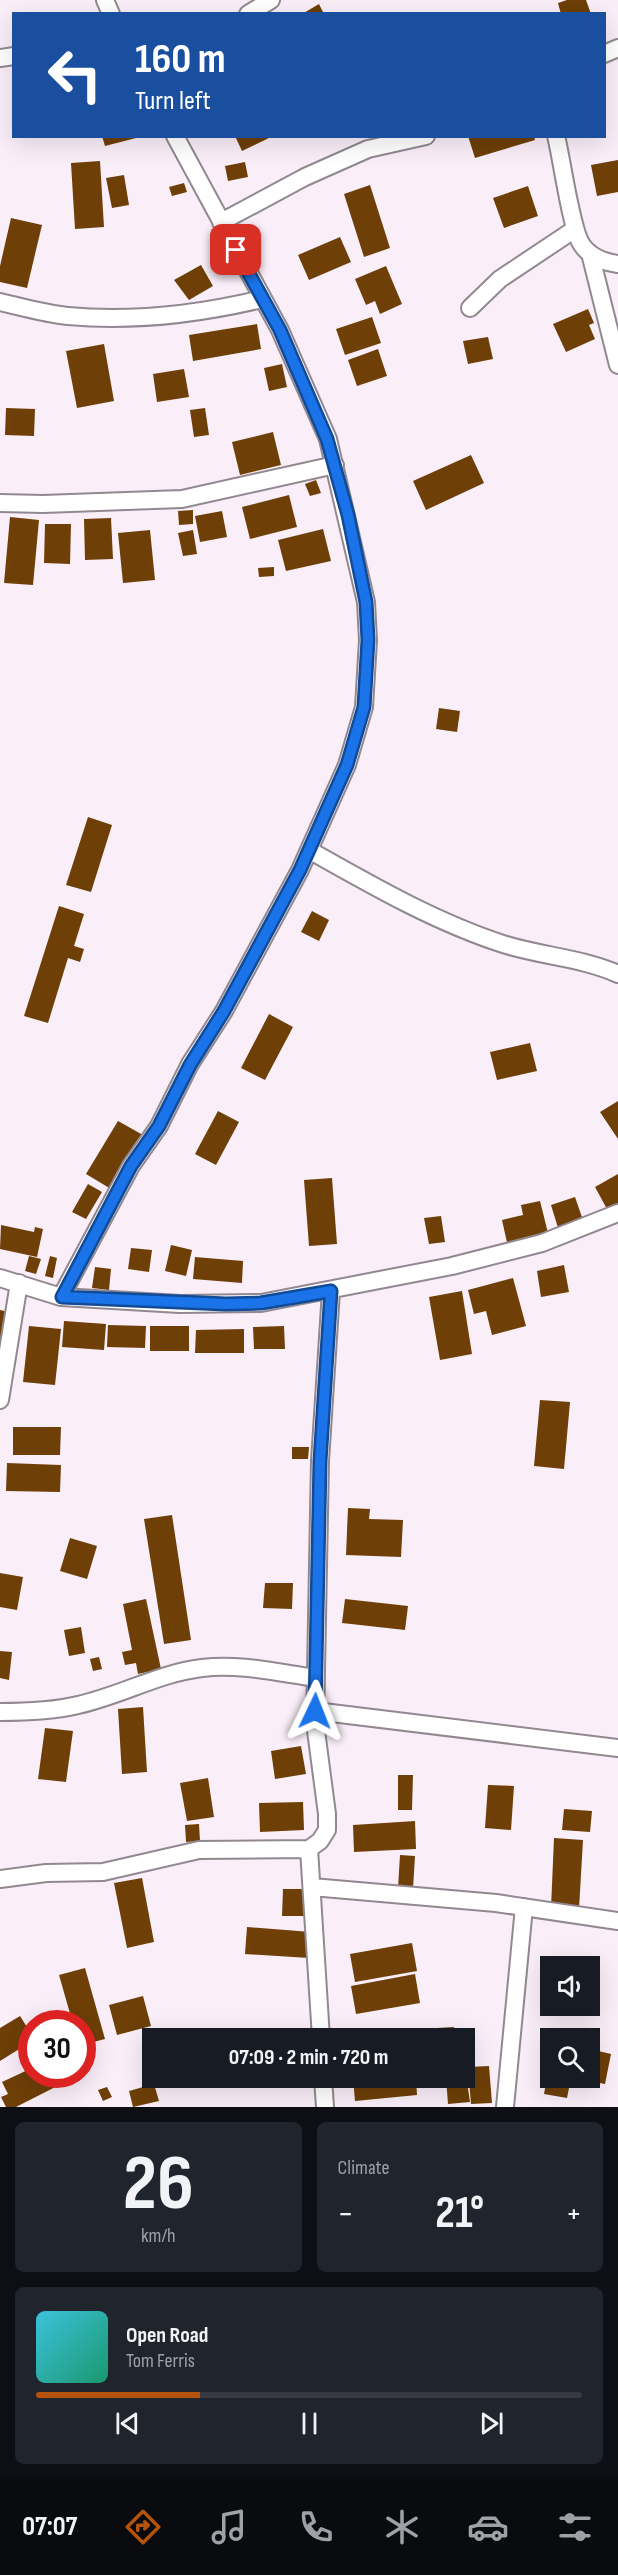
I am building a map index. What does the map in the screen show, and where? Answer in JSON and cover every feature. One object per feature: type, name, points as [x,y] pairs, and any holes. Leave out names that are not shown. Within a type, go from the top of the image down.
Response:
[{"type":"street","points":[[251,12],[271,0]]},
{"type":"street","points":[[62,1297],[131,1166],[159,1126],[190,1065],[224,1011],[309,850],[347,765],[365,696],[368,640],[366,602],[327,439],[280,330],[177,138]]},
{"type":"street","points":[[221,222],[305,177],[368,149],[417,138]]},
{"type":"street","points":[[556,138],[575,229],[582,244],[590,253],[607,262],[618,264]]},
{"type":"street","points":[[470,308],[500,279],[575,229]]},
{"type":"street","points":[[590,253],[618,364]]},
{"type":"street","points":[[0,302],[67,316],[146,317],[217,310],[262,299]]},
{"type":"street","points":[[0,503],[53,504],[182,499],[223,492],[334,465]]},
{"type":"street","points":[[309,850],[407,903],[503,944],[578,961],[618,975]]},
{"type":"street","points":[[0,1278],[62,1297],[226,1304],[261,1303],[452,1266],[542,1242],[618,1213]]},
{"type":"street","points":[[0,1400],[19,1283]]},
{"type":"street","points":[[0,1879],[46,1873],[103,1872],[199,1850],[309,1849],[320,1841],[327,1830],[315,1711],[320,1461],[331,1291]]},
{"type":"street","points":[[0,1712],[29,1712],[78,1705],[150,1681],[201,1668],[238,1667],[316,1678]]},
{"type":"street","points":[[315,1711],[618,1748]]},
{"type":"street","points":[[309,1849],[320,2028]]},
{"type":"street","points":[[312,1887],[524,1907],[618,1921]]},
{"type":"street","points":[[505,2107],[524,1907]]},
{"type":"street","points":[[324,2088],[325,2107]]},
{"type":"building","points":[[567,0],[586,0],[590,12],[560,12],[558,3]]},
{"type":"building","points":[[319,4],[323,12],[305,12]]},
{"type":"building","points":[[103,138],[136,138],[105,146]]},
{"type":"building","points":[[236,138],[269,138],[242,151]]},
{"type":"building","points":[[469,138],[534,138],[535,140],[475,158]]},
{"type":"building","points":[[618,160],[618,192],[597,196],[591,165]]},
{"type":"building","points":[[100,161],[104,227],[75,229],[71,163]]},
{"type":"building","points":[[245,162],[248,177],[228,181],[225,166]]},
{"type":"building","points":[[124,175],[129,205],[112,208],[106,178]]},
{"type":"building","points":[[184,183],[187,192],[172,196],[169,187]]},
{"type":"building","points":[[370,185],[390,248],[364,257],[344,194]]},
{"type":"building","points":[[528,186],[538,216],[504,228],[493,198]]},
{"type":"building","points":[[11,218],[42,225],[27,288],[0,282],[0,266]]},
{"type":"building","points":[[340,237],[351,262],[309,280],[298,255]]},
{"type":"building","points":[[201,265],[213,286],[189,300],[174,280]]},
{"type":"building","points":[[386,266],[402,304],[380,314],[375,301],[366,305],[355,279]]},
{"type":"building","points":[[588,309],[594,323],[589,325],[595,339],[566,352],[553,324]]},
{"type":"building","points":[[372,317],[381,343],[345,355],[336,329]]},
{"type":"building","points":[[257,324],[261,349],[193,361],[189,335]]},
{"type":"building","points":[[488,337],[493,359],[468,364],[463,341]]},
{"type":"building","points":[[104,344],[114,401],[77,408],[66,351]]},
{"type":"building","points":[[378,349],[387,376],[357,386],[348,360]]},
{"type":"building","points":[[282,364],[287,387],[269,391],[264,368]]},
{"type":"building","points":[[184,369],[189,397],[157,402],[153,374]]},
{"type":"building","points":[[6,408],[35,409],[34,436],[5,435]]},
{"type":"building","points":[[205,408],[209,435],[194,437],[190,410]]},
{"type":"building","points":[[273,432],[281,465],[240,475],[232,442]]},
{"type":"building","points":[[471,455],[484,483],[426,510],[413,481]]},
{"type":"building","points":[[316,480],[321,493],[310,496],[305,484]]},
{"type":"building","points":[[289,495],[297,527],[250,539],[242,507]]},
{"type":"building","points":[[193,510],[193,524],[179,525],[178,511]]},
{"type":"building","points":[[222,511],[227,537],[200,542],[195,516]]},
{"type":"building","points":[[10,517],[39,520],[33,585],[4,583]]},
{"type":"building","points":[[111,518],[113,559],[85,560],[84,519]]},
{"type":"building","points":[[45,524],[71,524],[70,564],[44,563]]},
{"type":"building","points":[[323,529],[331,561],[286,571],[278,540]]},
{"type":"building","points":[[150,530],[155,580],[123,583],[118,533]]},
{"type":"building","points":[[193,530],[197,554],[183,556],[178,533]]},
{"type":"building","points":[[274,567],[274,576],[259,577],[258,568]]},
{"type":"building","points":[[439,708],[460,711],[457,732],[436,729]]},
{"type":"building","points":[[88,817],[112,825],[91,892],[66,885]]},
{"type":"building","points":[[59,906],[84,914],[74,946],[84,949],[80,962],[68,958],[48,1023],[24,1016]]},
{"type":"building","points":[[312,911],[329,920],[319,941],[301,932]]},
{"type":"building","points":[[269,1014],[293,1027],[265,1080],[241,1068]]},
{"type":"building","points":[[530,1043],[537,1071],[497,1080],[490,1052]]},
{"type":"building","points":[[618,1101],[618,1139],[600,1112]]},
{"type":"building","points":[[218,1111],[239,1122],[216,1165],[195,1154]]},
{"type":"building","points":[[118,1121],[143,1135],[111,1189],[86,1174]]},
{"type":"building","points":[[618,1174],[618,1203],[607,1209],[595,1187]]},
{"type":"building","points":[[332,1178],[337,1244],[309,1246],[304,1180]]},
{"type":"building","points":[[88,1184],[102,1192],[86,1219],[72,1212]]},
{"type":"building","points":[[575,1197],[584,1223],[559,1231],[551,1205]]},
{"type":"building","points":[[540,1201],[549,1237],[508,1247],[502,1220],[523,1215],[521,1205]]},
{"type":"building","points":[[441,1216],[445,1242],[429,1244],[424,1218]]},
{"type":"building","points":[[1,1225],[34,1232],[35,1227],[43,1229],[37,1257],[0,1249]]},
{"type":"building","points":[[171,1245],[192,1250],[186,1276],[165,1271]]},
{"type":"building","points":[[131,1248],[152,1250],[149,1272],[128,1269]]},
{"type":"building","points":[[29,1256],[41,1259],[36,1274],[25,1271]]},
{"type":"building","points":[[50,1256],[57,1258],[53,1278],[45,1276]]},
{"type":"building","points":[[195,1257],[243,1261],[242,1283],[193,1279]]},
{"type":"building","points":[[564,1265],[569,1292],[541,1297],[537,1271]]},
{"type":"building","points":[[95,1267],[111,1269],[109,1290],[92,1288]]},
{"type":"building","points":[[513,1278],[526,1326],[492,1335],[486,1311],[474,1314],[468,1290]]},
{"type":"building","points":[[462,1291],[472,1354],[440,1360],[429,1297]]},
{"type":"building","points":[[0,1310],[9,1312],[2,1338],[0,1338]]},
{"type":"building","points":[[64,1321],[106,1324],[104,1350],[62,1347]]},
{"type":"building","points":[[108,1325],[146,1326],[145,1348],[107,1347]]},
{"type":"building","points":[[29,1326],[61,1329],[55,1385],[23,1382]]},
{"type":"building","points":[[150,1326],[189,1326],[189,1351],[150,1351]]},
{"type":"building","points":[[284,1326],[285,1349],[254,1349],[253,1327]]},
{"type":"building","points":[[244,1329],[244,1353],[195,1353],[196,1330]]},
{"type":"building","points":[[540,1400],[570,1402],[564,1469],[534,1466]]},
{"type":"building","points":[[13,1427],[61,1427],[60,1455],[13,1455]]},
{"type":"building","points":[[292,1447],[309,1447],[308,1459],[292,1459]]},
{"type":"building","points":[[7,1463],[61,1465],[60,1492],[6,1491]]},
{"type":"building","points":[[348,1508],[370,1509],[369,1519],[403,1520],[401,1557],[346,1555]]},
{"type":"building","points":[[172,1515],[191,1640],[164,1644],[144,1519]]},
{"type":"building","points":[[70,1538],[97,1546],[87,1579],[60,1571]]},
{"type":"building","points":[[0,1573],[23,1577],[17,1610],[0,1607]]},
{"type":"building","points":[[265,1583],[293,1583],[292,1609],[263,1608]]},
{"type":"building","points":[[146,1599],[161,1669],[138,1674],[136,1663],[125,1665],[122,1652],[132,1650],[123,1604]]},
{"type":"building","points":[[345,1599],[408,1606],[405,1630],[342,1623]]},
{"type":"building","points":[[81,1627],[85,1653],[69,1656],[64,1630]]},
{"type":"building","points":[[0,1651],[12,1652],[9,1680],[0,1678]]},
{"type":"building","points":[[99,1657],[102,1669],[93,1671],[90,1659]]},
{"type":"building","points":[[143,1707],[147,1772],[122,1774],[118,1709]]},
{"type":"building","points":[[45,1728],[73,1731],[66,1782],[38,1779]]},
{"type":"building","points":[[301,1746],[306,1774],[275,1779],[271,1751]]},
{"type":"building","points":[[398,1775],[413,1775],[412,1810],[398,1810]]},
{"type":"building","points":[[208,1778],[214,1817],[187,1821],[180,1783]]},
{"type":"building","points":[[488,1785],[514,1786],[511,1830],[485,1828]]},
{"type":"building","points":[[303,1802],[304,1830],[260,1832],[259,1803]]},
{"type":"building","points":[[564,1809],[592,1811],[590,1832],[562,1830]]},
{"type":"building","points":[[415,1821],[416,1849],[354,1852],[353,1825]]},
{"type":"building","points":[[199,1824],[200,1841],[186,1842],[185,1825]]},
{"type":"building","points":[[554,1838],[583,1840],[579,1909],[551,1908]]},
{"type":"building","points":[[400,1855],[415,1856],[413,1889],[398,1888]]},
{"type":"building","points":[[142,1878],[154,1942],[127,1948],[114,1883]]},
{"type":"building","points":[[283,1889],[308,1889],[308,1916],[282,1916]]},
{"type":"building","points":[[247,1927],[311,1932],[309,1958],[245,1954]]},
{"type":"building","points":[[412,1943],[417,1971],[355,1982],[350,1954]]},
{"type":"building","points":[[85,1968],[105,2039],[96,2041],[96,2010],[69,2010],[59,1975]]},
{"type":"building","points":[[415,1974],[420,2003],[356,2014],[351,1986]]},
{"type":"building","points":[[143,1996],[151,2026],[117,2035],[109,2005]]},
{"type":"building","points":[[18,2017],[18,2050],[0,2061],[0,2028]]},
{"type":"building","points":[[600,2051],[611,2054],[605,2084],[600,2083]]},
{"type":"building","points":[[489,2066],[492,2103],[471,2104],[470,2088],[475,2088],[475,2067]]},
{"type":"building","points":[[18,2075],[18,2088],[53,2088],[16,2107],[6,2107],[1,2097],[8,2094],[2,2082]]},
{"type":"building","points":[[107,2087],[112,2097],[103,2101],[98,2090]]},
{"type":"building","points":[[142,2087],[155,2088],[159,2101],[133,2107],[129,2091]]},
{"type":"building","points":[[354,2088],[417,2088],[417,2095],[355,2101]]},
{"type":"building","points":[[447,2088],[468,2088],[470,2102],[448,2104]]},
{"type":"building","points":[[545,2088],[569,2088],[567,2098],[544,2094]]},
{"type":"route","points":[[236,250],[280,330],[327,439],[348,515],[366,602],[368,640],[364,707],[347,765],[300,870],[224,1011],[190,1065],[159,1126],[131,1166],[100,1229],[62,1297],[180,1304],[226,1304],[261,1303],[331,1291],[320,1461],[315,1711]]}]
